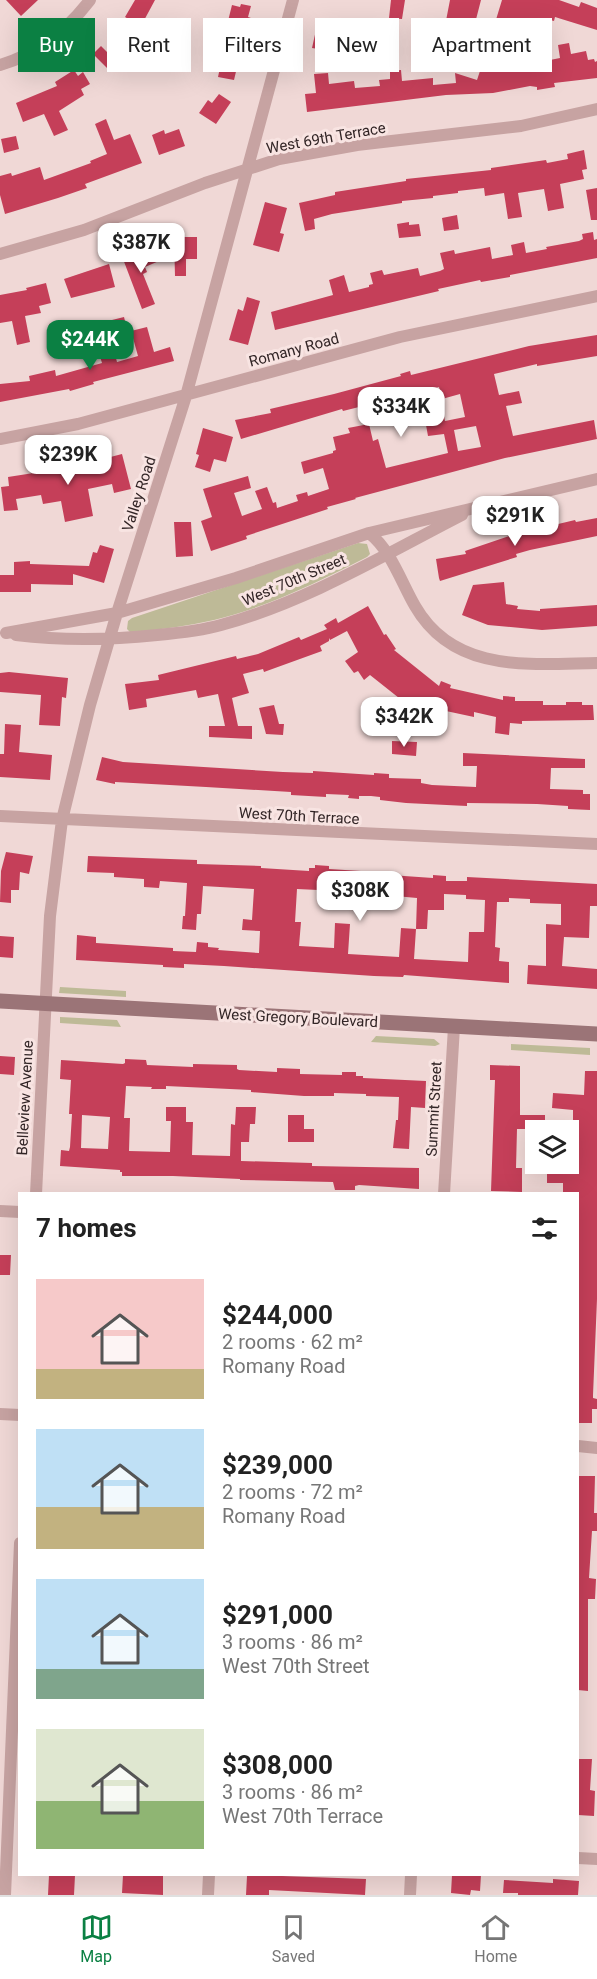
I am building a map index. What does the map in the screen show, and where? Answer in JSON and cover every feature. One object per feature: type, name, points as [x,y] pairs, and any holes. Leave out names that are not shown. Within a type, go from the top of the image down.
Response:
[{"type":"main road","name":"West Gregory Boulevard","points":[[0,1001],[597,1034]]},
{"type":"street","points":[[0,65],[12,62],[47,43],[79,15],[90,0]]},
{"type":"street","name":"Valley Road","points":[[44,1004],[50,916],[62,820],[90,705],[186,396],[293,0]]},
{"type":"street","name":"West 69th Terrace","points":[[0,254],[84,230],[205,183],[279,159],[315,152],[521,126],[597,109]]},
{"type":"street","name":"Romany Road","points":[[0,439],[78,424],[400,337],[597,296]]},
{"type":"street","name":"West 70th Street","points":[[3,633],[117,613],[236,578],[369,533],[597,479]]},
{"type":"street","name":"West 70th Street","points":[[3,633],[59,639],[109,640],[187,632],[219,625],[297,598],[387,555],[474,508]]},
{"type":"street","points":[[369,533],[379,542],[430,630],[460,648],[482,659],[501,663],[527,665],[597,663]]},
{"type":"street","name":"West 70th Terrace","points":[[0,816],[597,844]]},
{"type":"street","name":"Belleview Avenue","points":[[36,1192],[44,1004]]},
{"type":"street","name":"Summit Street","points":[[444,1192],[454,1027]]},
{"type":"street","points":[[0,1211],[18,1212]]},
{"type":"street","points":[[0,1414],[18,1415]]},
{"type":"street","points":[[579,1446],[597,1448]]},
{"type":"street","points":[[5,1895],[18,1594]]},
{"type":"street","points":[[579,1858],[597,1859]]},
{"type":"street","points":[[208,1895],[209,1876]]},
{"type":"street","points":[[410,1895],[411,1876]]},
{"type":"shaded area","points":[[358,543],[367,544],[370,554],[367,557],[273,601],[234,615],[185,626],[136,632],[130,632],[127,629],[128,621],[132,618]]},
{"type":"shaded area","points":[[60,987],[126,991],[126,997],[59,993]]},
{"type":"shaded area","points":[[60,1017],[117,1020],[121,1027],[60,1023]]},
{"type":"shaded area","points":[[376,1036],[434,1039],[440,1044],[435,1046],[371,1042]]},
{"type":"shaded area","points":[[511,1044],[590,1048],[590,1055],[511,1050]]},
{"type":"building","points":[[6,0],[38,0],[21,16]]},
{"type":"building","points":[[135,0],[155,0],[145,18],[125,17]]},
{"type":"building","points":[[391,0],[405,0],[402,19],[389,18]]},
{"type":"building","points":[[450,0],[481,0],[476,18],[447,18]]},
{"type":"building","points":[[502,0],[559,0],[579,7],[581,2],[597,8],[597,30],[555,17],[554,21],[552,18],[496,18]]},
{"type":"building","points":[[241,4],[251,6],[248,17],[251,18],[229,18],[232,5],[240,7]]},
{"type":"building","points":[[569,43],[571,54],[586,51],[588,60],[597,61],[597,78],[554,83],[555,87],[537,90],[537,87],[530,86],[493,93],[446,95],[307,112],[305,94],[316,93],[314,74],[328,73],[329,84],[354,81],[355,88],[380,86],[379,80],[390,79],[390,72],[401,70],[402,81],[433,78],[433,85],[456,83],[455,73],[477,80],[480,72],[552,72],[552,60],[560,58],[558,45]]},
{"type":"building","points":[[101,46],[107,52],[107,68],[95,56],[95,52]]},
{"type":"building","points":[[71,72],[75,72],[78,76],[83,72],[90,84],[81,89],[84,95],[59,111],[68,130],[54,136],[44,114],[23,122],[16,103],[57,86],[55,82]]},
{"type":"building","points":[[219,72],[236,72],[234,80],[218,77]]},
{"type":"building","points":[[219,94],[231,102],[216,124],[199,113],[208,100],[212,103]]},
{"type":"building","points":[[106,119],[114,140],[130,134],[142,163],[85,184],[87,188],[5,214],[0,195],[0,176],[11,173],[12,176],[40,167],[44,180],[91,163],[90,161],[107,154],[95,124]]},
{"type":"building","points":[[179,129],[185,146],[159,155],[152,135],[164,130],[165,134]]},
{"type":"building","points":[[16,136],[19,149],[4,153],[1,139]]},
{"type":"building","points":[[584,150],[587,169],[582,170],[584,179],[560,184],[564,208],[548,211],[544,189],[518,193],[522,217],[508,219],[504,193],[485,196],[484,188],[332,214],[314,219],[315,229],[305,231],[299,203],[335,195],[335,192],[406,181],[406,179],[491,170],[491,168],[546,160],[547,163],[568,159],[567,154]]},
{"type":"building","points":[[597,188],[597,220],[591,220],[586,190]]},
{"type":"building","points":[[265,202],[287,208],[280,233],[284,234],[279,252],[253,245]]},
{"type":"building","points":[[457,215],[459,229],[444,231],[442,218]]},
{"type":"building","points":[[409,222],[409,225],[419,224],[421,236],[399,238],[397,224]]},
{"type":"building","points":[[593,232],[594,240],[597,239],[597,258],[510,275],[510,277],[481,282],[480,280],[438,289],[439,291],[275,330],[271,312],[333,295],[329,280],[344,275],[349,292],[369,287],[373,284],[370,273],[382,270],[384,275],[418,268],[420,276],[440,271],[444,269],[440,253],[454,250],[455,254],[490,247],[492,259],[513,255],[511,245],[524,242],[526,253],[579,241],[583,239],[582,234]]},
{"type":"building","points":[[174,237],[197,237],[197,259],[186,259],[186,276],[175,276]]},
{"type":"building","points":[[153,246],[159,261],[145,267],[147,272],[143,274],[155,304],[142,309],[123,259]]},
{"type":"building","points":[[109,264],[115,287],[71,298],[64,279]]},
{"type":"building","points":[[46,283],[51,303],[39,306],[41,313],[25,316],[30,342],[17,345],[12,321],[0,323],[0,295],[27,290],[26,288]]},
{"type":"building","points":[[247,297],[260,301],[248,345],[229,340],[238,309],[243,311]]},
{"type":"building","points":[[124,317],[127,329],[111,333],[108,321]]},
{"type":"building","points":[[64,320],[68,334],[53,338],[49,324]]},
{"type":"building","points":[[147,327],[154,352],[170,347],[174,361],[93,382],[94,384],[70,391],[69,389],[0,402],[0,384],[30,381],[29,376],[55,370],[56,376],[102,363],[98,350],[113,347],[117,362],[138,356],[131,331]]},
{"type":"building","points":[[597,335],[597,356],[537,366],[537,364],[494,374],[499,395],[519,391],[522,403],[506,406],[513,436],[594,420],[597,439],[505,458],[355,498],[246,536],[247,539],[211,551],[201,521],[212,517],[203,489],[248,476],[251,488],[234,493],[242,516],[262,509],[255,491],[267,487],[277,508],[298,501],[296,495],[307,492],[308,496],[329,489],[323,468],[304,474],[301,462],[333,453],[336,450],[333,437],[350,433],[348,428],[369,424],[373,441],[378,439],[386,468],[448,453],[444,434],[428,436],[426,425],[434,424],[431,410],[442,407],[445,421],[465,417],[460,394],[442,399],[439,387],[343,411],[342,409],[241,439],[235,420],[271,413],[270,409],[401,376],[400,374],[410,371],[411,375],[529,346]],"holes":[[[476,426],[481,447],[458,451],[454,430]]]},
{"type":"building","points":[[203,428],[233,437],[226,462],[214,459],[210,472],[195,467]]},
{"type":"building","points":[[122,454],[131,489],[114,493],[112,484],[88,489],[93,516],[65,522],[61,501],[43,504],[41,495],[16,499],[18,510],[4,511],[1,487],[9,486],[8,477],[72,467]]},
{"type":"building","points":[[597,518],[597,536],[516,554],[517,557],[440,581],[436,559],[466,554],[465,551],[512,535],[575,520],[576,522]]},
{"type":"building","points":[[174,522],[191,522],[193,556],[176,557]]},
{"type":"building","points":[[100,545],[114,549],[104,583],[73,574],[73,585],[31,584],[31,592],[0,592],[0,575],[14,575],[14,562],[30,561],[30,564],[89,566],[93,552],[97,553]]},
{"type":"building","points":[[504,582],[506,604],[518,606],[517,609],[540,611],[540,609],[597,605],[597,626],[542,630],[488,625],[462,615],[473,585]]},
{"type":"building","points":[[368,606],[384,635],[386,634],[396,649],[394,650],[439,686],[441,681],[451,685],[450,688],[503,700],[503,696],[515,697],[515,701],[543,701],[543,705],[582,702],[582,705],[593,705],[594,720],[510,723],[509,735],[495,733],[496,717],[474,712],[474,717],[446,711],[442,720],[427,713],[424,719],[409,713],[406,719],[391,711],[399,698],[370,675],[364,680],[358,671],[354,673],[345,661],[358,652],[347,631],[330,640],[329,638],[329,641],[320,646],[322,651],[264,672],[263,669],[243,674],[249,693],[232,698],[238,726],[252,726],[252,739],[209,737],[209,726],[225,726],[218,694],[198,698],[196,690],[146,699],[147,707],[129,710],[125,684],[159,680],[158,675],[236,656],[237,659],[258,654],[299,637],[301,640],[327,629],[324,625],[336,618],[338,623]]},
{"type":"building","points":[[0,673],[68,678],[66,698],[62,697],[60,726],[39,725],[41,695],[0,692]]},
{"type":"building","points":[[274,705],[279,724],[284,724],[283,735],[266,734],[259,708]]},
{"type":"building","points":[[5,724],[21,725],[19,752],[52,755],[50,780],[0,777],[0,754],[4,754]]},
{"type":"building","points":[[392,741],[417,742],[416,756],[392,754]]},
{"type":"building","points":[[463,753],[585,759],[585,768],[551,768],[550,789],[583,790],[583,794],[590,794],[590,810],[537,804],[467,803],[467,806],[406,803],[380,800],[380,797],[371,796],[359,796],[359,799],[348,798],[349,795],[326,794],[326,797],[291,795],[291,792],[115,782],[115,784],[96,780],[102,757],[123,762],[283,772],[389,774],[389,778],[421,779],[421,783],[432,785],[476,787],[477,766],[463,766]]},
{"type":"building","points":[[6,852],[33,856],[29,874],[20,872],[19,890],[11,890],[11,903],[0,902],[1,871]]},
{"type":"building","points":[[88,856],[197,860],[197,864],[261,866],[261,868],[309,871],[309,868],[315,868],[315,865],[329,866],[329,869],[361,871],[361,873],[433,878],[433,875],[446,876],[446,881],[467,881],[467,877],[597,884],[597,906],[590,906],[589,938],[564,937],[562,966],[597,969],[597,989],[527,984],[528,965],[546,966],[546,924],[561,925],[561,904],[530,903],[530,899],[509,898],[509,902],[497,902],[495,947],[500,948],[499,961],[509,962],[509,983],[404,975],[403,977],[374,976],[184,964],[184,968],[76,960],[77,935],[96,937],[96,943],[173,948],[173,951],[196,952],[197,942],[208,943],[208,947],[219,948],[218,950],[259,953],[260,931],[242,930],[243,919],[252,920],[254,889],[203,886],[201,914],[197,914],[196,930],[182,929],[187,883],[160,881],[159,888],[144,887],[144,879],[114,877],[114,873],[87,872]],"holes":[[[297,889],[339,891],[339,896],[351,896],[351,892],[417,898],[416,929],[401,928],[399,957],[348,954],[350,924],[335,923],[334,948],[299,946],[301,922],[295,922]],[[444,894],[466,895],[466,899],[485,900],[484,932],[469,932],[468,962],[414,959],[416,929],[427,929],[428,910],[444,910]]]},
{"type":"building","points":[[0,936],[14,937],[13,958],[0,957]]},
{"type":"building","points":[[0,1056],[15,1057],[14,1075],[0,1074]]},
{"type":"building","points":[[125,1059],[146,1060],[147,1065],[193,1067],[193,1064],[237,1065],[239,1070],[277,1072],[277,1068],[300,1069],[300,1074],[342,1075],[342,1072],[356,1072],[356,1076],[363,1076],[363,1078],[426,1081],[425,1108],[411,1107],[409,1149],[393,1148],[399,1097],[334,1093],[334,1096],[304,1096],[251,1092],[251,1090],[166,1086],[166,1089],[151,1089],[152,1087],[126,1086],[124,1118],[130,1118],[129,1151],[170,1152],[171,1121],[166,1121],[166,1107],[186,1107],[186,1122],[193,1122],[192,1155],[230,1156],[231,1124],[235,1125],[236,1107],[256,1107],[255,1124],[250,1124],[249,1142],[241,1142],[241,1161],[312,1163],[312,1166],[419,1168],[419,1189],[359,1185],[355,1186],[355,1190],[335,1190],[333,1182],[122,1176],[120,1170],[60,1166],[61,1150],[69,1151],[70,1147],[72,1114],[69,1114],[71,1080],[60,1079],[61,1060],[125,1063]],"holes":[[[82,1115],[110,1117],[108,1149],[81,1148]]]},
{"type":"building","points":[[490,1065],[520,1066],[520,1115],[545,1115],[545,1120],[525,1120],[525,1129],[517,1129],[516,1168],[522,1168],[522,1192],[491,1191],[495,1080],[490,1080]]},
{"type":"building","points":[[585,1071],[597,1071],[597,1299],[593,1398],[597,1399],[597,1409],[592,1409],[592,1423],[579,1423],[579,1192],[563,1192],[563,1183],[547,1183],[547,1174],[579,1174],[579,1120],[573,1120],[573,1110],[552,1108],[553,1093],[584,1095]]},
{"type":"building","points":[[288,1115],[304,1115],[304,1129],[314,1129],[314,1142],[288,1142]]},
{"type":"building","points":[[0,1255],[11,1255],[10,1275],[0,1275]]},
{"type":"building","points":[[579,1476],[595,1476],[594,1513],[597,1513],[597,1531],[592,1531],[589,1578],[596,1579],[595,1599],[588,1599],[588,1691],[579,1690]]},
{"type":"building","points":[[579,1759],[592,1759],[590,1790],[595,1791],[594,1816],[579,1815]]},
{"type":"building","points":[[49,1876],[75,1876],[74,1895],[48,1895]]},
{"type":"building","points":[[123,1876],[163,1876],[163,1895],[122,1893]]},
{"type":"building","points":[[247,1876],[366,1879],[365,1895],[269,1890],[269,1895],[246,1895]]},
{"type":"building","points":[[452,1876],[481,1876],[480,1891],[471,1890],[470,1895],[451,1893]]},
{"type":"building","points":[[553,1879],[579,1881],[578,1895],[503,1893],[504,1880],[553,1883]]}]
